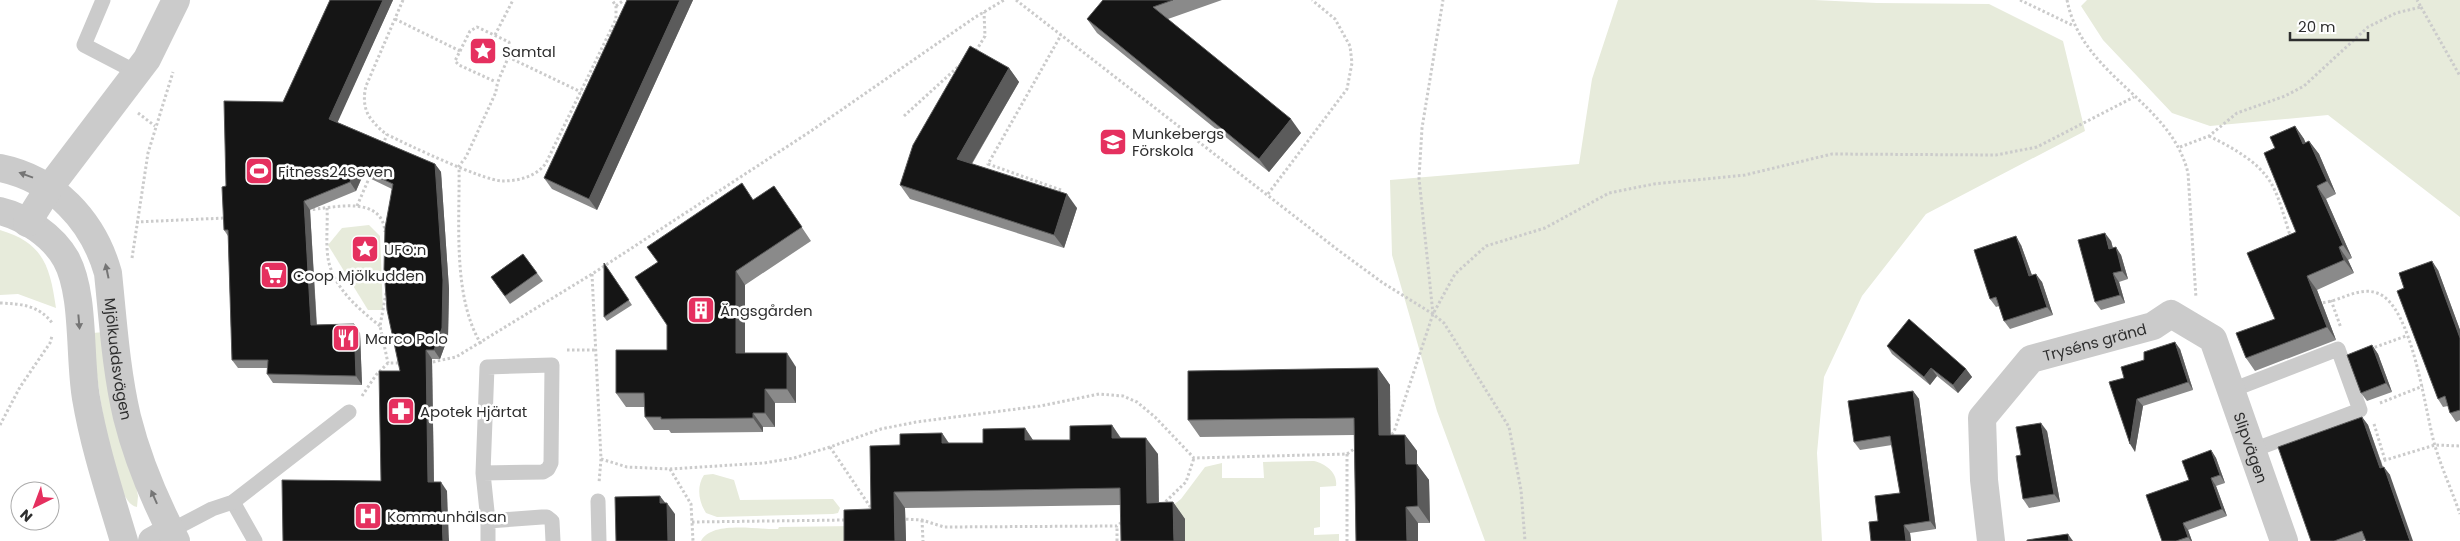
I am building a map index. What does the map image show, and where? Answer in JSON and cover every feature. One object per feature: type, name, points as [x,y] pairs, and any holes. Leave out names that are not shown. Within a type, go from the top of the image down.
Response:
[{"type":"street","points":[[27,223],[49,188],[147,59],[176,0]]},
{"type":"street","name":"Mjölkuddsvägen","points":[[0,168],[31,176],[69,204],[83,220],[104,257],[108,273],[120,379],[127,416],[166,538]]},
{"type":"street","points":[[0,211],[11,214],[43,233],[66,260],[73,279],[86,397],[124,541]]},
{"type":"street","name":"Tryséns gränd","points":[[1991,541],[1984,480],[1982,418],[2031,359],[2153,326],[2171,314],[2213,339],[2219,354]]},
{"type":"street","name":"Slipvägen","points":[[2219,354],[2284,541]]},
{"type":"lane","points":[[103,0],[84,45],[136,72]]},
{"type":"lane","points":[[2232,390],[2343,351],[2364,408],[2253,450]]},
{"type":"lane","points":[[483,473],[543,472],[548,469],[551,463],[552,365],[487,367],[483,473],[488,541]]},
{"type":"lane","points":[[166,538],[212,509],[233,502],[349,412]]},
{"type":"lane","points":[[598,501],[599,541]]},
{"type":"lane","points":[[233,502],[256,541]]},
{"type":"lane","points":[[488,521],[548,517],[552,521],[554,541]]},
{"type":"path","points":[[403,0],[364,96],[370,117],[388,134],[459,166],[502,181],[525,178],[536,174],[546,163],[616,19],[616,6],[612,0]]},
{"type":"path","points":[[495,35],[513,0]]},
{"type":"path","points":[[616,6],[624,0]]},
{"type":"path","points":[[432,365],[425,364],[437,363],[456,357],[481,344],[592,274],[803,137],[1004,0]]},
{"type":"path","points":[[1016,0],[1382,283],[1433,314],[1444,323],[1510,427],[1521,490],[1525,541]]},
{"type":"path","points":[[1268,194],[1347,89],[1352,62],[1350,46],[1335,18],[1312,0]]},
{"type":"path","points":[[1433,314],[1419,178],[1422,128],[1443,0]]},
{"type":"path","points":[[2020,0],[2074,26]]},
{"type":"path","points":[[2067,0],[2074,26],[2090,52],[2170,134],[2180,147],[2188,173],[2197,288],[2196,308],[2190,326]]},
{"type":"path","points":[[2418,0],[2460,76]]},
{"type":"path","points":[[2180,147],[2209,136],[2237,113],[2285,96],[2304,86],[2368,27],[2396,13],[2421,7]]},
{"type":"path","points":[[970,57],[977,50],[985,36],[984,12]]},
{"type":"path","points":[[395,19],[460,51]]},
{"type":"path","points":[[481,344],[470,323],[462,284],[459,166],[466,156],[492,100],[496,82],[511,50],[509,42],[477,27],[470,30],[455,61],[459,65],[496,82]]},
{"type":"path","points":[[1061,35],[988,164],[1061,190]]},
{"type":"path","points":[[508,57],[581,92]]},
{"type":"path","points":[[176,63],[161,105],[148,153],[136,222],[195,221],[230,218]]},
{"type":"path","points":[[904,116],[962,63]]},
{"type":"path","points":[[1387,438],[1394,432],[1433,314],[1455,274],[1486,246],[1545,228],[1608,193],[1654,184],[1745,175],[1832,154],[1996,156],[2037,147],[2134,97]]},
{"type":"path","points":[[379,154],[388,134]]},
{"type":"path","points":[[2209,136],[2239,152],[2271,183],[2294,246]]},
{"type":"path","points":[[357,206],[372,171]]},
{"type":"path","points":[[300,211],[357,206],[369,208],[379,215],[385,228],[385,237]]},
{"type":"path","points":[[327,208],[329,264],[344,292],[380,326]]},
{"type":"path","points":[[592,274],[601,459],[598,501]]},
{"type":"path","points":[[387,290],[380,326],[388,363]]},
{"type":"path","points":[[2311,301],[2322,303],[2365,290],[2379,293],[2394,307],[2423,386],[2435,444],[2460,514]]},
{"type":"path","points":[[2331,300],[2343,351],[2362,352],[2406,336]]},
{"type":"path","points":[[0,303],[24,304],[37,309],[47,316],[55,326]]},
{"type":"path","points":[[0,425],[20,387],[50,343],[53,334]]},
{"type":"path","points":[[481,344],[488,345]]},
{"type":"path","points":[[558,350],[596,350]]},
{"type":"path","points":[[349,412],[366,392],[376,375],[388,363],[406,363]]},
{"type":"path","points":[[2385,460],[2364,408],[2423,386]]},
{"type":"path","points":[[601,459],[627,468],[670,469],[764,463],[794,458],[881,429],[899,425],[1040,406],[1100,394],[1123,396],[1137,402],[1156,417],[1194,458],[1347,454],[1360,445]]},
{"type":"path","points":[[2377,463],[2435,444],[2460,446]]},
{"type":"path","points":[[830,447],[878,519]]},
{"type":"path","points":[[1347,454],[1347,541]]},
{"type":"path","points":[[1155,510],[1186,482],[1194,458]]},
{"type":"path","points":[[670,469],[689,499],[693,541]]},
{"type":"path","points":[[898,519],[922,520],[944,526],[1117,526],[1126,519]]},
{"type":"path","points":[[692,522],[849,520]]},
{"type":"path","points":[[922,520],[923,541]]},
{"type":"path","points":[[1117,526],[1117,541]]},
{"type":"green space","points":[[1618,0],[1814,0],[1877,3],[1989,4],[2063,41],[2085,131],[1926,214],[1862,296],[1824,377],[1817,453],[1822,541],[1485,541],[1437,411],[1392,255],[1390,180],[1579,164],[1592,79]]},
{"type":"green space","points":[[2087,0],[2460,0],[2460,217],[2328,115],[2210,126],[2172,113],[2103,40],[2081,6]]},
{"type":"green space","points":[[369,225],[380,236],[383,310],[368,310],[328,245],[342,228]]},
{"type":"green space","points":[[0,230],[15,235],[26,242],[42,258],[51,280],[56,308],[18,294],[0,295]]},
{"type":"green space","points":[[105,332],[138,496],[137,507],[127,500],[119,482],[100,399],[92,333]]},
{"type":"green space","points":[[1314,461],[1323,464],[1333,473],[1336,486],[1320,487],[1320,527],[1314,528],[1314,535],[1339,534],[1339,541],[1185,541],[1172,506],[1181,499],[1205,467],[1222,463],[1222,478],[1264,478],[1263,462]]},
{"type":"green space","points":[[713,474],[734,480],[740,500],[833,499],[840,508],[838,513],[833,514],[717,517],[706,513],[699,494],[700,484],[704,475]]},
{"type":"green space","points":[[855,526],[855,541],[701,541],[707,534],[725,528],[778,529],[779,527]]},
{"type":"building","points":[[330,0],[383,0],[329,119],[435,164],[443,280],[442,328],[434,350],[426,350],[428,482],[441,482],[443,541],[283,541],[282,480],[381,481],[379,371],[400,371],[387,310],[384,269],[385,228],[393,184],[356,167],[350,182],[304,201],[311,325],[354,324],[356,376],[267,374],[268,360],[232,360],[228,230],[224,230],[222,187],[226,186],[224,101],[283,102]]},
{"type":"building","points":[[627,0],[680,0],[589,199],[544,178]]},
{"type":"building","points":[[1103,0],[1173,0],[1153,7],[1291,119],[1259,159],[1087,19]]},
{"type":"building","points":[[970,46],[1009,68],[957,159],[1067,194],[1054,235],[900,185],[913,145]]},
{"type":"building","points":[[2295,126],[2303,144],[2309,141],[2327,181],[2317,186],[2343,245],[2339,247],[2344,260],[2307,276],[2327,327],[2246,358],[2236,333],[2275,319],[2247,253],[2296,232],[2264,153],[2275,148],[2270,137]]},
{"type":"building","name":"Ängsgården","points":[[742,183],[753,200],[774,186],[802,227],[736,271],[736,353],[787,353],[787,389],[765,389],[765,413],[753,413],[753,418],[661,419],[661,417],[645,417],[644,393],[616,393],[616,350],[667,350],[667,325],[635,277],[658,262],[647,247]]},
{"type":"building","points":[[2105,233],[2109,249],[2116,247],[2122,271],[2113,273],[2120,295],[2095,302],[2078,240]]},
{"type":"building","points":[[2016,236],[2029,276],[2036,274],[2047,307],[2004,321],[1996,297],[1990,299],[1974,250]]},
{"type":"building","points":[[523,254],[537,273],[505,296],[491,277]]},
{"type":"building","points":[[2432,261],[2460,338],[2460,410],[2450,413],[2445,396],[2438,399],[2397,291],[2404,288],[2399,273]]},
{"type":"building","points":[[604,263],[629,300],[604,317]]},
{"type":"building","points":[[1909,319],[1966,369],[1953,385],[1931,368],[1924,377],[1887,346]]},
{"type":"building","points":[[2175,342],[2188,382],[2137,399],[2130,444],[2109,382],[2124,378],[2121,367],[2144,360],[2144,352]]},
{"type":"building","points":[[2372,345],[2386,383],[2361,393],[2347,355]]},
{"type":"building","points":[[1378,368],[1379,435],[1405,435],[1406,464],[1417,464],[1418,506],[1406,507],[1407,541],[1356,541],[1354,418],[1188,420],[1188,371]]},
{"type":"building","points":[[1913,391],[1930,521],[1904,525],[1906,541],[1871,541],[1869,522],[1878,521],[1875,496],[1900,493],[1890,436],[1854,442],[1848,401]]},
{"type":"building","points":[[2362,417],[2380,468],[2384,467],[2410,541],[2366,541],[2362,531],[2334,541],[2311,541],[2278,447]]},
{"type":"building","points":[[2041,423],[2054,494],[2023,499],[2016,456],[2021,455],[2016,427]]},
{"type":"building","points":[[1112,425],[1112,438],[1146,438],[1147,503],[1173,502],[1174,541],[1121,541],[1120,488],[894,492],[895,541],[844,541],[844,510],[871,509],[870,446],[900,445],[900,434],[942,433],[942,443],[983,443],[983,429],[1025,428],[1025,440],[1070,440],[1070,426]]},
{"type":"building","points":[[2211,450],[2220,475],[2211,478],[2222,509],[2183,523],[2188,537],[2176,541],[2162,541],[2146,495],[2189,480],[2182,461]]},
{"type":"building","points":[[660,496],[660,503],[667,503],[668,541],[616,541],[615,497]]},
{"type":"building","points":[[2068,534],[2069,541],[2027,541],[2027,540]]},
{"type":"place","name":"Samtal","points":[[483,51]]},
{"type":"place","name":"Munkebergs Förskola","points":[[1113,142]]},
{"type":"place","name":"Fitness24Seven","points":[[259,171]]},
{"type":"place","name":"UFO:n","points":[[365,249]]},
{"type":"place","name":"Coop Mjölkudden","points":[[274,275]]},
{"type":"place","name":"Ängsgården","points":[[701,310]]},
{"type":"place","name":"Marco Polo","points":[[346,338]]},
{"type":"place","name":"Apotek Hjärtat","points":[[401,411]]},
{"type":"place","name":"Kommunhälsan","points":[[368,516]]}]
